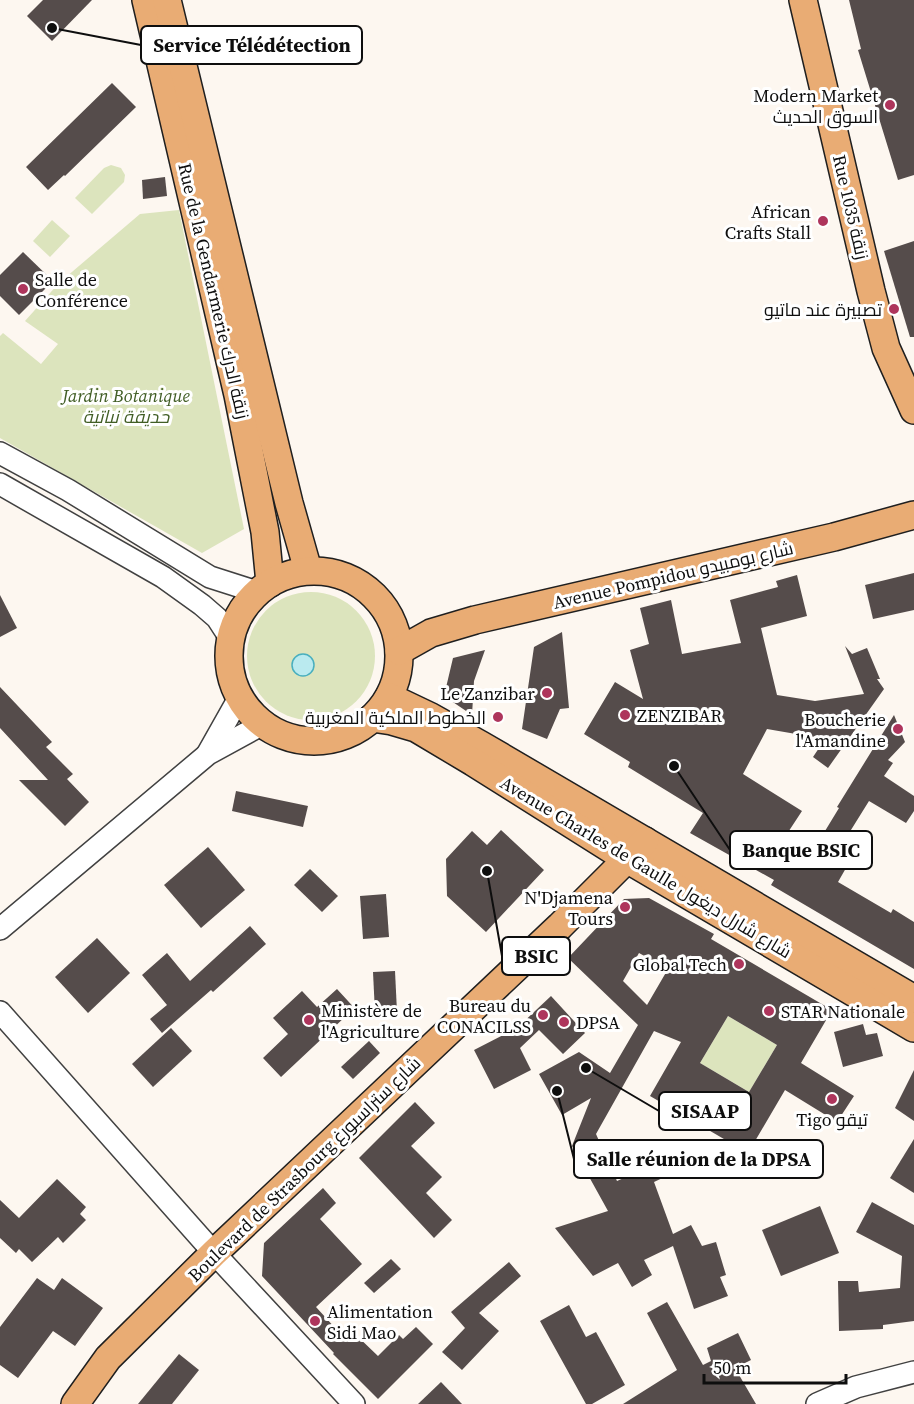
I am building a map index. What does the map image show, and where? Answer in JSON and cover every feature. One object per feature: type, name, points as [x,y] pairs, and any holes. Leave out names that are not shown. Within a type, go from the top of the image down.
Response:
[{"type":"main road","name":"Rue de la Gendarmerie زنقة الدرك","points":[[146,0],[238,395],[263,521],[263,588]]},
{"type":"main road","name":"Rue de la Gendarmerie زنقة الدرك","points":[[167,0],[288,503],[308,570]]},
{"type":"main road","name":"Rue 1035 زنقة","points":[[803,0],[886,348],[914,410]]},
{"type":"main road","name":"Avenue Pompidou شارع بومبيدو","points":[[399,651],[431,633],[475,621],[834,537],[914,515]]},
{"type":"main road","points":[[308,570],[339,574],[357,582],[375,596],[390,615],[396,631],[399,651],[398,671],[389,697],[372,718],[353,732],[337,739],[302,741],[285,737],[252,716],[239,698],[231,678],[228,655],[230,638],[240,613],[263,588],[297,572],[308,570]]},
{"type":"main road","points":[[390,615],[431,633]]},
{"type":"main road","name":"Avenue Charles de Gaulle شارع شارل ديغول","points":[[389,697],[471,739],[636,850],[914,1028]]},
{"type":"main road","name":"Avenue Charles de Gaulle شارع شارل ديغول","points":[[372,718],[416,729],[473,762],[914,999]]},
{"type":"main road","name":"Boulevard de Strasbourg شارع ستراسبورغ","points":[[75,1404],[108,1358],[214,1253],[560,926],[636,850]]},
{"type":"street","points":[[230,638],[218,618],[163,577],[0,483],[9,459],[68,490],[210,577],[263,588]]},
{"type":"street","points":[[208,754],[239,698]]},
{"type":"street","points":[[0,929],[208,754],[263,724]]},
{"type":"street","points":[[0,1012],[214,1253],[354,1404]]},
{"type":"street","points":[[817,1404],[856,1387],[914,1372]]},
{"type":"green space","points":[[111,165],[121,168],[125,175],[124,182],[92,214],[75,198],[104,168]]},
{"type":"green space","name":"Jardin Botanique حديقة نباتية","points":[[179,210],[244,529],[202,553],[0,438],[0,336],[3,333],[41,364],[58,344],[25,321],[59,283],[140,214]]},
{"type":"green space","points":[[52,220],[70,236],[50,257],[33,241]]},
{"type":"green space","points":[[311,592],[335,597],[356,611],[370,632],[375,656],[370,680],[356,701],[335,715],[311,720],[287,715],[266,701],[252,680],[247,656],[252,632],[266,611],[287,597]]},
{"type":"green space","points":[[728,1016],[777,1045],[749,1092],[700,1063]]},
{"type":"water","points":[[303,654],[311,657],[314,665],[311,673],[303,676],[295,673],[292,665],[295,657]]},
{"type":"building","points":[[43,0],[92,0],[52,41],[27,16]]},
{"type":"building","points":[[849,0],[914,0],[914,175],[898,180],[858,50],[861,49]]},
{"type":"building","points":[[112,83],[136,107],[48,190],[26,167]]},
{"type":"building","points":[[165,177],[167,196],[143,199],[142,180]]},
{"type":"building","points":[[914,241],[914,337],[910,337],[884,251]]},
{"type":"building","name":"Salle de Conférence","points":[[23,252],[53,281],[19,315],[0,296],[0,275]]},
{"type":"building","points":[[914,573],[914,610],[873,619],[865,585]]},
{"type":"building","points":[[797,575],[807,616],[761,628],[777,695],[815,701],[864,694],[845,646],[852,654],[867,648],[880,679],[877,679],[884,689],[828,768],[813,757],[825,739],[767,729],[743,774],[802,811],[779,846],[811,865],[829,834],[825,831],[839,808],[837,807],[894,715],[905,742],[888,760],[893,763],[884,776],[914,796],[914,811],[906,823],[869,801],[841,846],[854,854],[838,882],[891,913],[893,909],[914,922],[914,969],[771,885],[774,880],[690,833],[703,813],[628,767],[630,762],[584,734],[615,682],[643,699],[630,650],[649,644],[640,608],[671,600],[682,654],[741,643],[730,600],[778,587],[776,581]]},
{"type":"building","points":[[0,595],[17,628],[0,637]]},
{"type":"building","points":[[562,632],[569,708],[560,709],[547,739],[522,729],[534,647]]},
{"type":"building","points":[[485,650],[474,681],[472,715],[444,696],[453,658]]},
{"type":"building","points":[[0,687],[52,742],[46,747],[73,774],[67,779],[89,802],[65,826],[19,780],[48,780],[0,728]]},
{"type":"building","points":[[236,791],[308,806],[303,827],[232,811]]},
{"type":"building","points":[[501,830],[544,870],[486,932],[447,896],[446,859],[472,831],[487,845]]},
{"type":"building","points":[[208,847],[245,890],[201,928],[164,885]]},
{"type":"building","points":[[310,869],[338,896],[322,912],[294,885]]},
{"type":"building","points":[[386,894],[389,937],[363,939],[360,896]]},
{"type":"building","points":[[649,898],[714,934],[711,939],[832,1010],[801,1063],[854,1096],[837,1122],[785,1090],[748,1153],[650,1096],[681,1042],[654,1031],[596,1134],[617,1181],[660,1162],[724,1143],[729,1161],[688,1174],[686,1167],[654,1182],[673,1234],[691,1225],[702,1246],[716,1242],[726,1275],[720,1277],[728,1296],[694,1309],[673,1246],[644,1260],[652,1275],[632,1287],[618,1263],[593,1276],[555,1228],[608,1211],[572,1146],[591,1098],[562,1115],[539,1074],[579,1052],[610,1073],[638,1025],[568,958],[624,899]],"holes":[[[639,953],[668,969],[647,1005],[623,981]],[[728,1016],[777,1045],[749,1092],[700,1063]]]},
{"type":"building","points":[[250,926],[266,944],[213,992],[211,990],[162,1033],[150,1019],[167,1005],[142,975],[167,953],[190,981]]},
{"type":"building","points":[[97,938],[130,973],[88,1013],[55,977]]},
{"type":"building","points":[[395,971],[397,1012],[375,1013],[373,972]]},
{"type":"building","points":[[337,989],[359,1013],[344,1014],[346,1016],[281,1077],[263,1058],[288,1034],[273,1018],[302,991],[317,1007]]},
{"type":"building","points":[[551,996],[585,1033],[563,1054],[539,1030],[520,1048],[531,1070],[494,1089],[474,1050],[517,1028]]},
{"type":"building","points":[[863,1024],[866,1035],[877,1033],[883,1056],[843,1067],[834,1032]]},
{"type":"building","points":[[171,1028],[192,1051],[153,1087],[132,1064]]},
{"type":"building","points":[[369,1041],[380,1053],[353,1079],[341,1067]]},
{"type":"building","points":[[914,1070],[914,1121],[895,1108]]},
{"type":"building","points":[[415,1102],[435,1123],[411,1146],[442,1177],[426,1193],[452,1220],[434,1238],[359,1158]]},
{"type":"building","points":[[914,1139],[914,1193],[890,1178]]},
{"type":"building","points":[[57,1179],[86,1207],[80,1214],[86,1220],[63,1243],[58,1237],[32,1262],[19,1249],[16,1253],[0,1238],[0,1200],[19,1218]]},
{"type":"building","points":[[323,1188],[336,1203],[320,1219],[362,1264],[316,1307],[347,1341],[354,1333],[378,1356],[399,1335],[403,1339],[416,1327],[433,1344],[378,1399],[333,1354],[262,1276],[264,1243]]},
{"type":"building","points":[[872,1202],[914,1225],[914,1321],[883,1325],[883,1329],[839,1331],[838,1281],[858,1281],[859,1292],[900,1288],[902,1256],[856,1232]]},
{"type":"building","points":[[820,1206],[839,1253],[781,1276],[762,1230]]},
{"type":"building","points":[[391,1259],[401,1269],[374,1293],[364,1283]]},
{"type":"building","points":[[509,1262],[521,1276],[479,1313],[499,1331],[462,1370],[442,1352],[465,1328],[451,1312]]},
{"type":"building","points":[[37,1278],[54,1290],[62,1278],[103,1308],[75,1346],[53,1331],[18,1378],[0,1365],[0,1327]]},
{"type":"building","points":[[667,1302],[703,1365],[711,1361],[707,1348],[738,1333],[751,1360],[735,1368],[756,1404],[623,1404],[677,1370],[647,1313]]},
{"type":"building","points":[[569,1305],[586,1337],[596,1332],[625,1385],[592,1404],[586,1404],[540,1321]]},
{"type":"building","points":[[179,1354],[199,1370],[172,1404],[138,1404]]},
{"type":"building","points":[[441,1382],[462,1404],[418,1404]]},
{"type":"place","name":"Service Télédétection","points":[[52,28]]},
{"type":"place","name":"Modern Market السوق الحديث","points":[[890,105]]},
{"type":"place","name":"African Crafts Stall","points":[[823,221]]},
{"type":"place","name":"Salle de Conférence","points":[[23,289]]},
{"type":"place","name":"تصبيرة عند ماتيو","points":[[894,309]]},
{"type":"place","name":"Le Zanzibar","points":[[547,693]]},
{"type":"place","name":"ZENZIBAR","points":[[625,715]]},
{"type":"place","name":"الخطوط الملكية المغربية","points":[[498,717]]},
{"type":"place","name":"Boucherie l'Amandine","points":[[898,729]]},
{"type":"place","name":"Banque BSIC","points":[[674,766]]},
{"type":"place","name":"BSIC","points":[[487,871]]},
{"type":"place","name":"N'Djamena Tours","points":[[625,907]]},
{"type":"place","name":"Global Tech","points":[[739,964]]},
{"type":"place","name":"STAR Nationale","points":[[769,1011]]},
{"type":"place","name":"Bureau du CONACILSS","points":[[543,1015]]},
{"type":"place","name":"Ministère de l'Agriculture","points":[[309,1020]]},
{"type":"place","name":"DPSA","points":[[564,1022]]},
{"type":"place","name":"SISAAP","points":[[586,1068]]},
{"type":"place","name":"Salle réunion de la DPSA","points":[[557,1091]]},
{"type":"place","name":"Tigo تيقو","points":[[832,1099]]},
{"type":"place","name":"Alimentation Sidi Mao","points":[[315,1321]]}]
